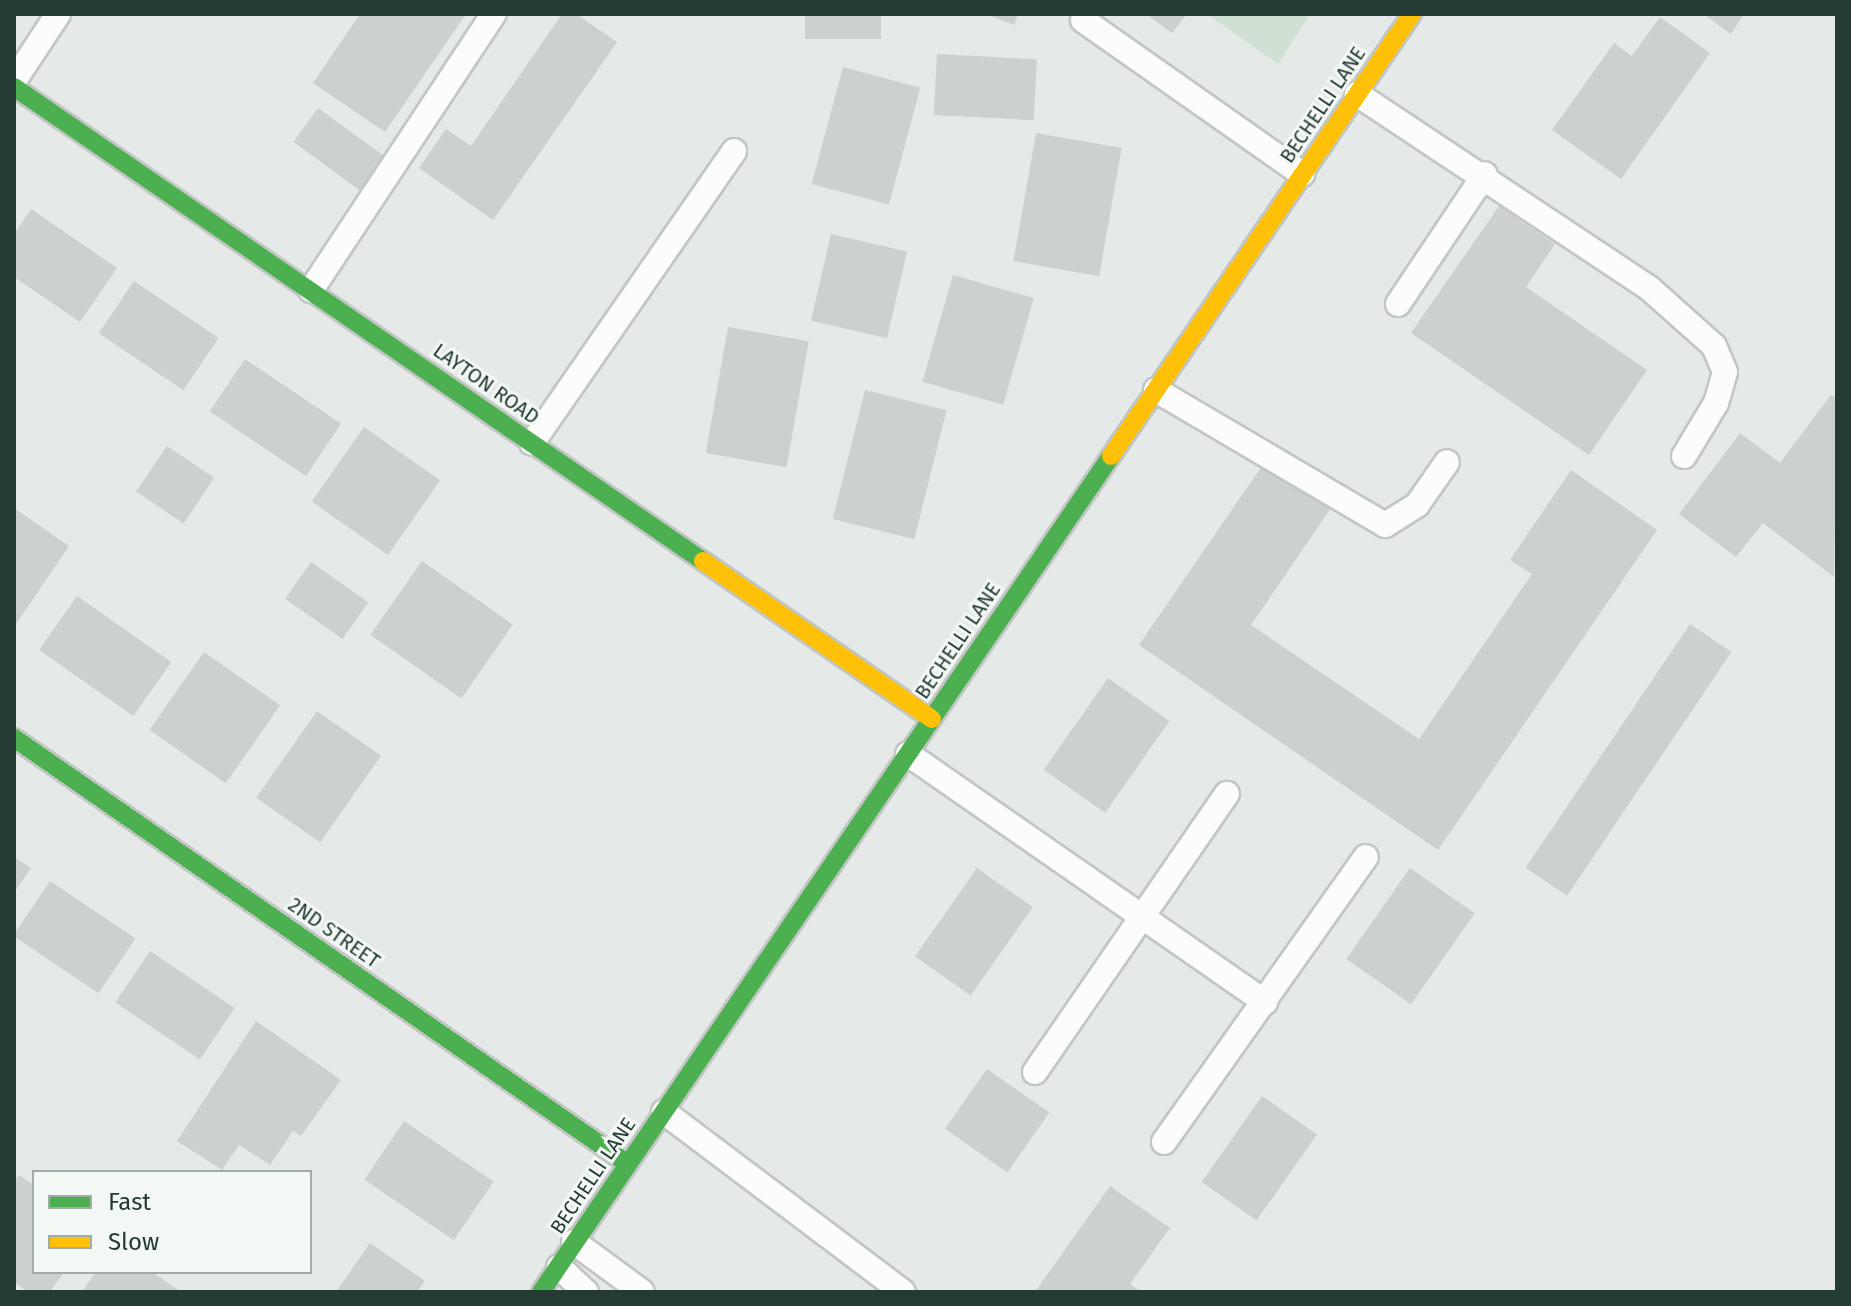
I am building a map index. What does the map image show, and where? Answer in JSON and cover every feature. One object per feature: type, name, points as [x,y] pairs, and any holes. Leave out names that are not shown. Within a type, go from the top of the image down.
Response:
[{"type":"street","name":"BECHELLI LANE","points":[[541,1292],[1412,14]]},
{"type":"street","name":"LAYTON ROAD","points":[[14,87],[932,719]]},
{"type":"street","name":"2ND STREET","points":[[14,738],[628,1164]]},
{"type":"lane","points":[[14,81],[58,14]]},
{"type":"lane","points":[[311,290],[494,14]]},
{"type":"lane","points":[[1083,20],[1302,174]]},
{"type":"lane","points":[[1357,94],[1485,174],[1649,288],[1714,346],[1725,372],[1716,403],[1684,456]]},
{"type":"lane","points":[[532,443],[734,151]]},
{"type":"lane","points":[[1398,304],[1485,174]]},
{"type":"lane","points":[[1156,390],[1385,525],[1417,505],[1447,462]]},
{"type":"lane","points":[[908,754],[1265,1002]]},
{"type":"lane","points":[[1035,1072],[1227,794]]},
{"type":"lane","points":[[1164,1142],[1366,857]]},
{"type":"lane","points":[[664,1112],[903,1292]]},
{"type":"lane","points":[[574,1242],[642,1292]]},
{"type":"lane","points":[[559,1267],[586,1292]]},
{"type":"green space","points":[[1207,14],[1310,14],[1278,64]]},
{"type":"building","points":[[360,14],[466,14],[385,132],[313,83]]},
{"type":"building","points":[[562,14],[576,14],[617,42],[493,220],[419,168],[446,129],[471,146]]},
{"type":"building","points":[[805,14],[881,14],[881,39],[805,39]]},
{"type":"building","points":[[986,14],[1018,14],[1014,25]]},
{"type":"building","points":[[1146,14],[1187,14],[1172,33]]},
{"type":"building","points":[[1703,14],[1744,14],[1731,34]]},
{"type":"building","points":[[1660,17],[1710,53],[1621,179],[1552,130],[1614,43],[1632,56]]},
{"type":"building","points":[[937,54],[1037,59],[1034,120],[934,115]]},
{"type":"building","points":[[843,67],[920,88],[889,205],[812,184]]},
{"type":"building","points":[[318,108],[384,156],[360,190],[293,142]]},
{"type":"building","points":[[1036,133],[1122,148],[1099,276],[1013,261]]},
{"type":"building","points":[[1499,206],[1555,244],[1526,287],[1647,370],[1589,455],[1411,333]]},
{"type":"building","points":[[31,209],[117,268],[80,322],[14,277],[14,234]]},
{"type":"building","points":[[831,234],[907,252],[887,338],[811,321]]},
{"type":"building","points":[[953,275],[1034,298],[1003,405],[922,382]]},
{"type":"building","points":[[134,281],[219,338],[183,390],[99,333]]},
{"type":"building","points":[[728,327],[809,341],[787,467],[706,453]]},
{"type":"building","points":[[245,359],[341,424],[306,476],[210,411]]},
{"type":"building","points":[[865,390],[947,410],[914,539],[833,519]]},
{"type":"building","points":[[1831,395],[1837,399],[1834,577],[1763,523],[1736,557],[1679,514],[1740,433],[1780,463]]},
{"type":"building","points":[[364,427],[440,480],[388,555],[312,502]]},
{"type":"building","points":[[167,446],[214,478],[183,523],[136,492]]},
{"type":"building","points":[[1264,463],[1331,508],[1251,625],[1419,739],[1532,574],[1510,560],[1571,470],[1657,530],[1438,850],[1139,645]]},
{"type":"building","points":[[14,508],[69,546],[14,627]]},
{"type":"building","points":[[422,561],[513,625],[461,698],[370,635]]},
{"type":"building","points":[[311,562],[368,602],[343,639],[285,599]]},
{"type":"building","points":[[77,596],[171,662],[133,716],[39,650]]},
{"type":"building","points":[[1690,624],[1731,652],[1567,896],[1526,868]]},
{"type":"building","points":[[204,652],[280,705],[226,783],[150,730]]},
{"type":"building","points":[[1108,678],[1169,721],[1105,813],[1044,770]]},
{"type":"building","points":[[317,711],[381,756],[320,843],[256,798]]},
{"type":"building","points":[[14,857],[31,868],[14,893]]},
{"type":"building","points":[[977,868],[1033,907],[971,995],[915,956]]},
{"type":"building","points":[[1410,868],[1475,913],[1411,1004],[1346,959]]},
{"type":"building","points":[[50,881],[135,939],[98,993],[14,936]]},
{"type":"building","points":[[150,951],[235,1008],[200,1059],[115,1002]]},
{"type":"building","points":[[256,1021],[341,1080],[301,1136],[293,1131],[270,1165],[239,1145],[222,1170],[177,1141]]},
{"type":"building","points":[[987,1069],[1049,1113],[1007,1172],[945,1129]]},
{"type":"building","points":[[1262,1096],[1317,1134],[1257,1220],[1202,1182]]},
{"type":"building","points":[[404,1121],[494,1181],[454,1240],[364,1180]]},
{"type":"building","points":[[19,1175],[32,1184],[32,1274],[63,1274],[50,1292],[28,1292],[14,1282],[14,1181]]},
{"type":"building","points":[[1110,1186],[1170,1228],[1130,1284],[1141,1292],[1035,1292]]},
{"type":"building","points":[[370,1243],[425,1281],[417,1292],[336,1292]]},
{"type":"building","points":[[95,1274],[155,1274],[181,1292],[82,1292]]},
{"type":"traffic: fast","points":[[14,87],[703,561]]},
{"type":"traffic: fast","points":[[541,1292],[1111,456]]},
{"type":"traffic: fast","points":[[14,738],[628,1164]]},
{"type":"traffic: slow","points":[[1111,456],[1412,14]]},
{"type":"traffic: slow","points":[[703,561],[932,719]]}]
